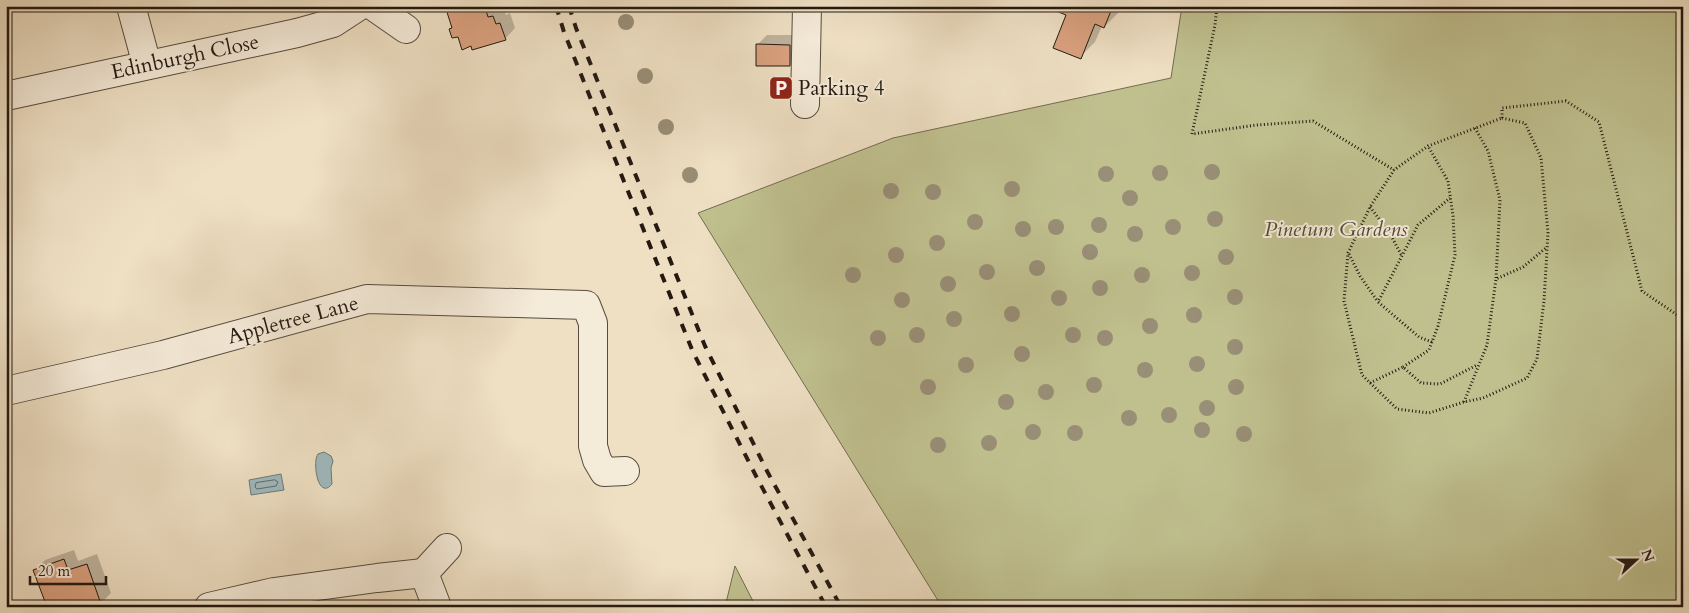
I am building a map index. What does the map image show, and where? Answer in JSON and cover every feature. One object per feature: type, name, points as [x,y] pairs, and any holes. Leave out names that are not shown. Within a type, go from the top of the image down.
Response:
[{"type":"street","points":[[131,6],[147,65]]},
{"type":"street","name":"Edinburgh Close","points":[[6,96],[297,33],[333,23],[359,6]]},
{"type":"street","points":[[373,6],[406,29]]},
{"type":"street","points":[[805,104],[806,6]]},
{"type":"street","name":"Appletree Lane","points":[[6,391],[163,355],[367,300],[586,305],[593,323],[593,446],[597,460],[604,472],[625,471]]},
{"type":"street","points":[[209,607],[274,592],[424,573],[447,548]]},
{"type":"street","points":[[424,573],[437,607]]},
{"type":"path","points":[[1217,6],[1215,25],[1192,134],[1257,125],[1313,121],[1394,170]]},
{"type":"path","points":[[1502,118],[1502,108],[1566,101],[1599,122],[1642,291],[1683,319]]},
{"type":"path","points":[[1502,118],[1525,123],[1541,158],[1548,233],[1544,301],[1537,359],[1527,378],[1484,398],[1429,412],[1397,409],[1362,375],[1344,301],[1348,253],[1370,208],[1394,170],[1428,146],[1502,118]]},
{"type":"path","points":[[1464,402],[1487,345],[1496,279],[1500,200],[1488,151],[1475,128]]},
{"type":"path","points":[[1370,383],[1402,367],[1429,350],[1438,326],[1455,255],[1453,216],[1448,181],[1428,146]]},
{"type":"path","points":[[1378,302],[1418,225],[1450,198]]},
{"type":"path","points":[[1370,208],[1389,232],[1402,256]]},
{"type":"path","points":[[1496,279],[1523,267],[1547,246]]},
{"type":"path","points":[[1348,253],[1360,276],[1378,302],[1420,337],[1432,342]]},
{"type":"path","points":[[1402,367],[1421,383],[1440,384],[1478,364]]},
{"type":"green space","name":"Pinetum Gardens","points":[[1182,6],[1683,6],[1683,607],[942,607],[698,213],[893,138],[1171,78]]},
{"type":"green space","points":[[735,566],[756,607],[725,607]]},
{"type":"water","points":[[324,452],[331,456],[333,461],[331,468],[332,484],[327,488],[323,488],[320,484],[316,471],[316,458],[318,454]]},
{"type":"water","points":[[281,474],[284,490],[251,495],[249,480]]},
{"type":"building","points":[[453,6],[488,6],[485,7],[488,17],[493,16],[496,24],[500,23],[506,40],[472,50],[471,46],[462,50],[458,37],[452,38],[449,29],[452,28],[446,9]]},
{"type":"building","points":[[1058,6],[1113,6],[1104,28],[1095,24],[1081,59],[1053,48],[1066,15],[1056,11]]},
{"type":"building","points":[[756,44],[790,45],[790,66],[756,66]]},
{"type":"building","points":[[64,559],[68,570],[87,564],[101,604],[95,607],[47,607],[33,570]]},
{"type":"railway","points":[[556,6],[564,32],[693,352],[826,607]]},
{"type":"railway","points":[[569,6],[576,28],[705,346],[767,471],[841,607]]},
{"type":"place","name":"Parking 4","points":[[781,88]]}]
